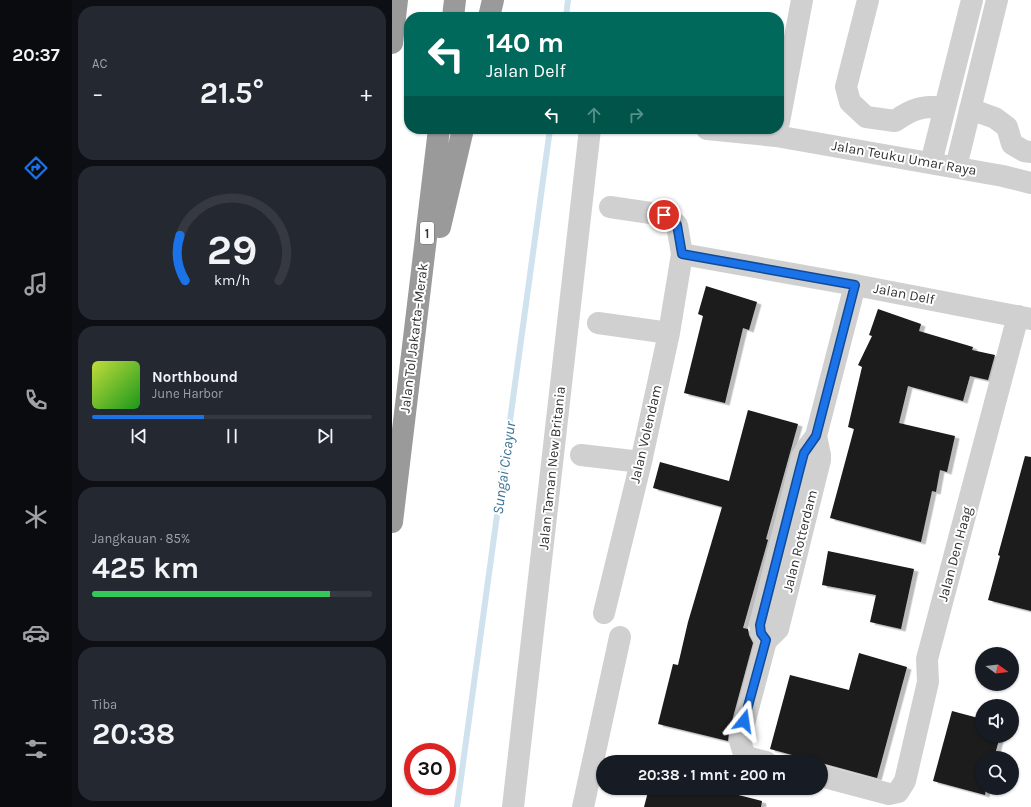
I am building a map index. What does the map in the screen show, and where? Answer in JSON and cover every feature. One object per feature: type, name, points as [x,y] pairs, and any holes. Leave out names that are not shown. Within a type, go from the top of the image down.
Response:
[{"type":"highway","points":[[392,43],[397,0]]},
{"type":"highway","points":[[454,12],[455,0]]},
{"type":"highway","points":[[490,12],[493,0]]},
{"type":"highway","name":"Jalan Tol Jakarta–Merak","points":[[392,522],[439,134]]},
{"type":"highway","points":[[414,338],[462,134]]},
{"type":"street","points":[[784,97],[802,0]]},
{"type":"street","points":[[868,0],[846,88],[850,102],[866,117],[895,121],[907,113],[925,106],[945,107]]},
{"type":"street","points":[[931,163],[972,0]]},
{"type":"street","points":[[956,167],[997,0]]},
{"type":"street","points":[[970,109],[995,118],[1007,127],[1012,144],[1024,151],[1031,152]]},
{"type":"street","name":"Jalan Teuku Umar Raya","points":[[784,130],[931,163],[1003,176],[1031,183]]},
{"type":"street","name":"Jalan Taman New Britania","points":[[513,807],[589,134]]},
{"type":"street","name":"Jalan Volendam","points":[[604,613],[641,462],[669,333],[682,254],[677,225],[664,215],[610,207]]},
{"type":"street","name":"Jalan Delf","points":[[682,254],[855,285],[1024,318]]},
{"type":"street","name":"Jalan Rotterdam","points":[[746,755],[741,748],[741,735],[766,640],[778,629],[820,460],[816,436],[855,285]]},
{"type":"street","name":"Jalan Den Haag","points":[[828,778],[889,794],[898,792],[905,781],[928,682],[927,659],[1024,318]]},
{"type":"street","points":[[598,323],[669,333]]},
{"type":"street","points":[[581,455],[641,462]]},
{"type":"street","points":[[583,807],[620,637]]},
{"type":"building","points":[[706,286],[757,302],[749,330],[743,328],[725,403],[684,393],[703,316],[698,314]]},
{"type":"building","points":[[878,309],[921,324],[919,331],[973,347],[972,350],[995,355],[988,380],[970,376],[963,401],[908,386],[899,423],[955,436],[947,472],[940,470],[936,492],[932,491],[921,542],[830,518],[854,429],[848,427],[862,367],[858,365],[872,336],[869,335]]},
{"type":"building","points":[[748,410],[798,424],[766,539],[768,540],[743,628],[748,629],[753,643],[729,732],[728,741],[658,724],[673,664],[678,665],[688,622],[722,507],[653,488],[660,462],[729,481]]},
{"type":"building","points":[[1025,456],[1031,457],[1031,611],[988,600],[1000,556],[998,555]]},
{"type":"building","points":[[828,551],[914,569],[901,629],[870,622],[876,595],[822,585]]},
{"type":"building","points":[[859,653],[907,667],[877,778],[828,765],[828,755],[792,755],[770,749],[790,675],[849,690]]},
{"type":"building","points":[[952,711],[975,717],[975,743],[998,743],[996,751],[975,751],[975,792],[933,781]]},
{"type":"building","points":[[647,795],[738,795],[762,801],[761,807],[644,807]]},
{"type":"waterway","name":"Sungai Cicayur","points":[[567,12],[568,0]]},
{"type":"waterway","name":"Sungai Cicayur","points":[[457,807],[549,134]]},
{"type":"route","points":[[664,215],[677,225],[682,254],[855,285],[816,436],[802,457],[760,625],[761,633],[766,640],[744,721]]}]
